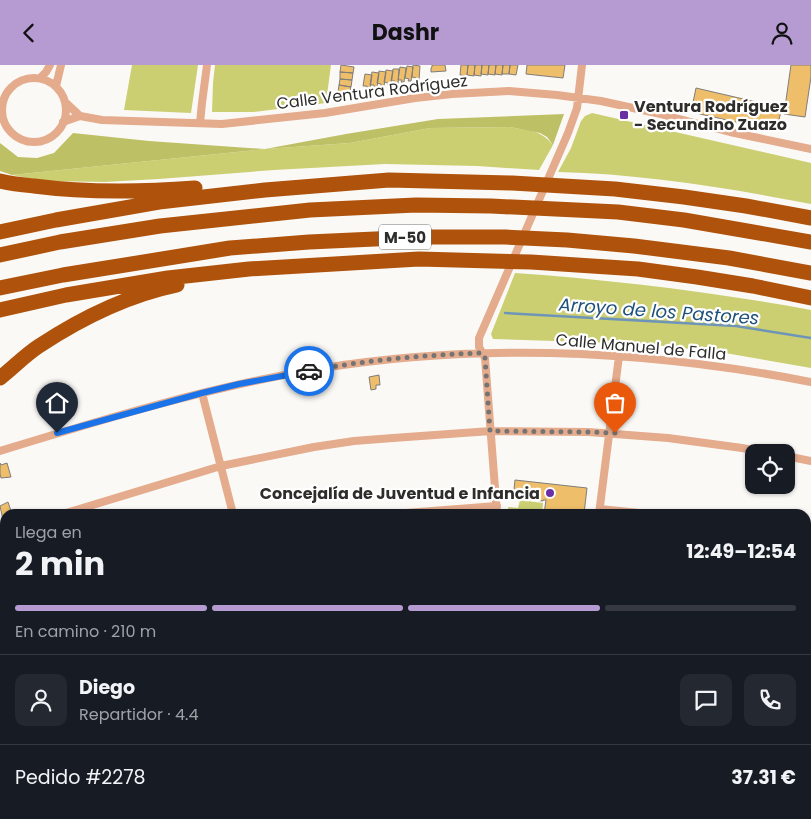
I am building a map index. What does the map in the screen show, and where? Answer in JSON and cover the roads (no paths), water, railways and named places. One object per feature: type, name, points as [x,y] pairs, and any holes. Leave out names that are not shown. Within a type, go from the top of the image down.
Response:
[{"type":"highway","points":[[0,181],[57,189],[105,192],[158,191],[289,180],[360,178],[503,182],[615,189],[728,203],[811,218]]},
{"type":"highway","points":[[0,232],[159,202],[389,180]]},
{"type":"highway","name":"M-50","points":[[0,255],[60,242],[160,226],[310,210],[416,205],[492,206],[618,212],[684,220],[811,242]]},
{"type":"highway","name":"M-50","points":[[0,288],[63,275],[230,248],[419,237],[514,237],[634,246],[729,258],[811,273]]},
{"type":"highway","points":[[0,310],[66,295],[168,278],[249,269],[419,259],[478,259],[629,269],[753,286],[811,298]]},
{"type":"highway","points":[[0,378],[38,347],[82,320],[128,300],[169,287],[249,269]]},
{"type":"street","points":[[40,78],[46,73],[50,65]]},
{"type":"street","points":[[56,86],[61,65]]},
{"type":"street","points":[[200,123],[207,65]]},
{"type":"street","points":[[497,509],[485,358],[480,347],[479,338],[568,133],[577,108],[582,65]]},
{"type":"street","points":[[40,78],[56,86],[66,105],[63,122],[54,135],[45,140],[34,141],[23,139],[14,134],[7,126],[3,116],[3,105],[6,95],[13,86],[22,80],[40,78]]},
{"type":"street","name":"Calle Ventura Rodríguez","points":[[63,122],[80,116],[102,120],[222,124],[324,113],[415,98],[509,91],[578,97],[811,149]]},
{"type":"street","points":[[65,102],[80,116]]},
{"type":"street","name":"Calle Manuel de Falla","points":[[0,451],[76,427],[239,384],[317,369],[417,357],[482,353],[555,352],[678,362],[752,371],[811,382]]},
{"type":"street","points":[[600,509],[618,356]]},
{"type":"street","points":[[202,393],[232,509]]},
{"type":"street","points":[[79,509],[221,466],[354,441],[490,431],[609,433],[668,438],[745,449]]},
{"type":"street","points":[[795,458],[811,461]]},
{"type":"waterway","name":"Arroyo de los Pastores","points":[[505,313],[736,326],[811,338]]},
{"type":"place","name":"Ventura Rodríguez - Secundino Zuazo","points":[[624,115]]},
{"type":"place","name":"Concejalía de Juventud e Infancia","points":[[550,493]]}]
